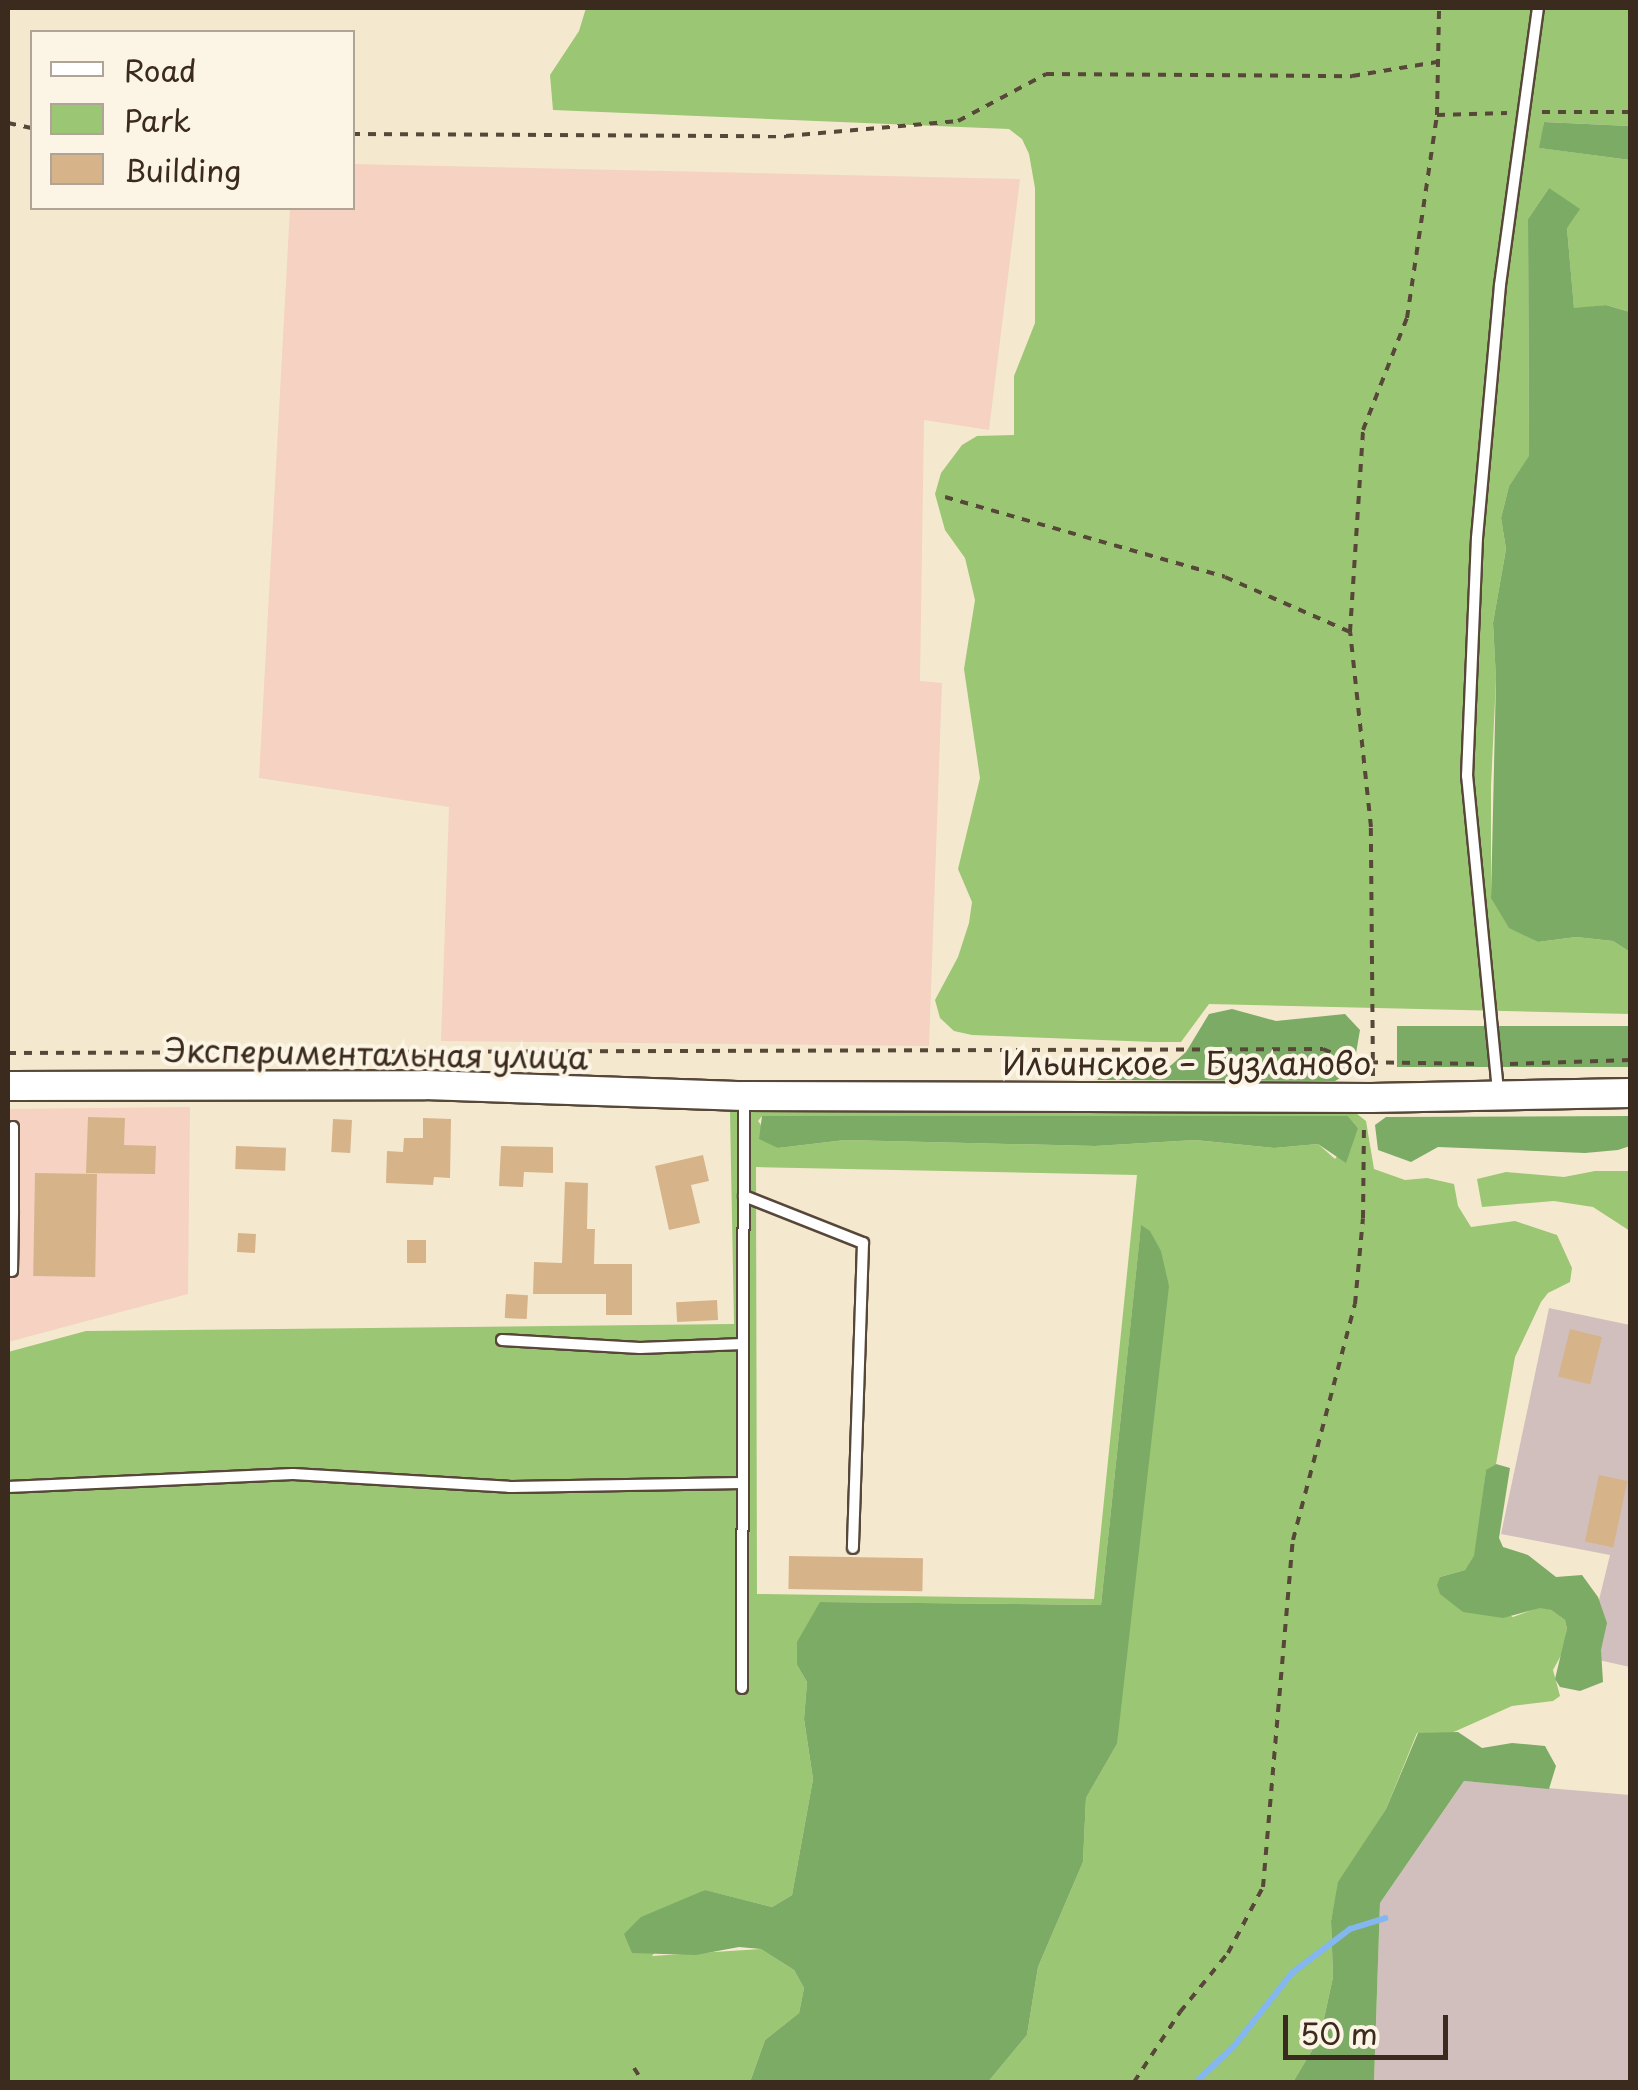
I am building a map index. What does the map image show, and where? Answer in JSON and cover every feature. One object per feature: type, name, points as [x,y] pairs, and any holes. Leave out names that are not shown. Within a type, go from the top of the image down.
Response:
[{"type":"street","name":"Экспериментальная улица","points":[[8,1086],[425,1085],[744,1096]]},
{"type":"street","name":"Ильинское – Бузланово","points":[[744,1096],[1368,1098],[1630,1092]]},
{"type":"lane","points":[[1498,1096],[1480,936],[1468,756],[1477,538],[1500,285],[1538,8]]},
{"type":"lane","points":[[742,1688],[744,1096]]},
{"type":"lane","points":[[12,1271],[14,1127]]},
{"type":"lane","points":[[744,1196],[863,1243],[852,1548]]},
{"type":"lane","points":[[502,1340],[640,1348],[742,1344]]},
{"type":"lane","points":[[8,1487],[292,1474],[509,1487],[742,1483]]},
{"type":"path","points":[[1134,2082],[1180,2012],[1228,1953],[1262,1886],[1292,1540],[1354,1304],[1363,1218],[1368,1098],[1374,1063],[1371,827],[1350,632],[1363,430],[1407,318],[1437,115],[1439,8]]},
{"type":"path","points":[[355,134],[786,136],[958,121],[1046,74],[1352,76],[1437,62]]},
{"type":"path","points":[[945,497],[1224,577],[1350,632]]},
{"type":"path","points":[[8,1053],[1323,1049],[1354,1062],[1374,1063],[1630,1060]]},
{"type":"path","points":[[634,2068],[643,2082]]},
{"type":"shaded area","points":[[355,164],[1020,179],[989,430],[924,420],[920,681],[942,683],[929,1046],[441,1041],[449,807],[259,778],[290,210],[355,210]]},
{"type":"shaded area","points":[[190,1107],[188,1294],[8,1342],[8,1109]]},
{"type":"shaded area","points":[[1549,1308],[1630,1325],[1630,1667],[1585,1657],[1610,1555],[1501,1534]]},
{"type":"shaded area","points":[[1464,1781],[1630,1795],[1630,2082],[1374,2082],[1380,1903]]},
{"type":"green space","points":[[586,8],[1630,8],[1630,126],[1544,122],[1540,148],[1630,160],[1630,312],[1606,305],[1574,309],[1567,228],[1549,188],[1528,219],[1529,457],[1509,486],[1501,518],[1506,549],[1493,623],[1496,679],[1491,897],[1509,927],[1538,942],[1576,937],[1613,941],[1630,952],[1630,1014],[1209,1004],[1181,1042],[972,1035],[954,1031],[940,1018],[935,1000],[958,957],[969,923],[972,902],[958,869],[980,778],[964,669],[975,600],[965,558],[945,530],[935,494],[941,473],[962,445],[977,436],[1014,435],[1014,376],[1035,323],[1035,188],[1029,154],[1022,139],[1009,129],[553,110],[550,75],[579,31]]},
{"type":"green space","points":[[1544,122],[1630,126],[1630,160],[1539,148]]},
{"type":"green space","points":[[1549,188],[1580,209],[1567,228],[1574,308],[1606,305],[1630,312],[1630,952],[1613,941],[1576,937],[1538,942],[1509,928],[1491,898],[1496,679],[1493,623],[1506,549],[1501,518],[1509,486],[1529,456],[1528,219]]},
{"type":"green space","points":[[1232,1009],[1276,1021],[1345,1014],[1360,1030],[1353,1071],[1335,1081],[1097,1080],[1104,1072],[1125,1065],[1169,1067],[1186,1052],[1209,1014]]},
{"type":"green space","points":[[1397,1026],[1630,1026],[1630,1067],[1397,1067]]},
{"type":"green space","points":[[1352,1110],[1366,1121],[1374,1169],[1405,1180],[1427,1178],[1454,1184],[1458,1206],[1471,1227],[1515,1221],[1557,1235],[1572,1268],[1570,1282],[1548,1293],[1541,1302],[1515,1357],[1496,1464],[1486,1471],[1475,1556],[1465,1570],[1440,1577],[1513,1617],[1540,1607],[1565,1620],[1565,1648],[1553,1670],[1560,1696],[1553,1701],[1512,1706],[1447,1735],[1417,1733],[1386,1809],[1339,1882],[1331,1921],[1333,1977],[1320,2037],[1293,2082],[988,2082],[1027,2035],[1038,1967],[1083,1862],[1086,1798],[1117,1744],[1141,1226],[1101,1605],[820,1602],[797,1665],[807,1682],[804,1719],[813,1779],[792,1895],[772,1907],[704,1890],[652,1956],[761,1949],[794,1970],[804,1988],[799,2013],[765,2040],[750,2082],[8,2082],[8,1352],[86,1331],[734,1324],[730,1112]],"holes":[[[762,1116],[1348,1116],[1358,1128],[1335,1159],[1318,1144],[1274,1148],[1195,1140],[1095,1146],[845,1140],[778,1148],[758,1121]],[[756,1167],[1137,1175],[1094,1599],[757,1594]]]},
{"type":"green space","points":[[762,1116],[1348,1116],[1358,1128],[1346,1163],[1318,1144],[1274,1148],[1195,1140],[1095,1146],[845,1140],[778,1148],[759,1139]]},
{"type":"green space","points":[[1630,1116],[1630,1146],[1618,1150],[1585,1153],[1438,1147],[1411,1162],[1378,1150],[1375,1125],[1386,1117]]},
{"type":"green space","points":[[1595,1171],[1630,1171],[1630,1231],[1593,1207],[1554,1201],[1482,1207],[1477,1179],[1506,1172],[1564,1177]]},
{"type":"green space","points":[[1141,1225],[1150,1231],[1161,1251],[1169,1286],[1117,1744],[1086,1798],[1083,1862],[1038,1967],[1027,2035],[988,2082],[750,2082],[765,2040],[799,2013],[804,1988],[794,1970],[761,1949],[739,1947],[696,1955],[632,1953],[624,1934],[641,1917],[705,1890],[772,1907],[792,1895],[813,1779],[804,1719],[807,1682],[797,1665],[797,1642],[820,1602],[1101,1605]]},
{"type":"green space","points":[[1496,1464],[1510,1468],[1499,1538],[1503,1547],[1528,1555],[1556,1577],[1582,1575],[1598,1597],[1607,1623],[1601,1650],[1603,1682],[1580,1691],[1560,1687],[1555,1679],[1567,1629],[1565,1620],[1551,1610],[1540,1608],[1503,1618],[1463,1612],[1440,1594],[1440,1577],[1465,1570],[1474,1556],[1486,1470]]},
{"type":"green space","points":[[1458,1732],[1482,1748],[1512,1743],[1545,1746],[1556,1766],[1549,1789],[1464,1781],[1380,1903],[1374,2082],[1293,2082],[1320,2037],[1333,1977],[1331,1921],[1338,1882],[1386,1809],[1418,1733]]},
{"type":"building","points":[[88,1117],[125,1118],[124,1145],[156,1146],[155,1174],[86,1173]]},
{"type":"building","points":[[423,1118],[451,1119],[450,1178],[434,1177],[433,1185],[386,1183],[387,1151],[403,1152],[404,1138],[423,1138]]},
{"type":"building","points":[[333,1119],[352,1120],[350,1153],[331,1152]]},
{"type":"building","points":[[236,1146],[286,1148],[285,1171],[235,1169]]},
{"type":"building","points":[[501,1146],[553,1147],[553,1173],[524,1172],[523,1187],[499,1186]]},
{"type":"building","points":[[703,1155],[709,1181],[691,1185],[700,1223],[669,1230],[655,1166]]},
{"type":"building","points":[[35,1173],[97,1174],[95,1277],[33,1276]]},
{"type":"building","points":[[565,1182],[588,1183],[587,1229],[595,1229],[594,1264],[632,1264],[632,1315],[606,1315],[606,1294],[533,1294],[534,1262],[562,1263]]},
{"type":"building","points":[[238,1233],[256,1234],[255,1253],[237,1252]]},
{"type":"building","points":[[407,1240],[426,1240],[426,1263],[407,1263]]},
{"type":"building","points":[[506,1294],[528,1295],[527,1319],[505,1318]]},
{"type":"building","points":[[717,1300],[718,1320],[677,1322],[676,1302]]},
{"type":"building","points":[[1570,1329],[1602,1337],[1590,1385],[1558,1377]]},
{"type":"building","points":[[1599,1475],[1627,1481],[1613,1548],[1585,1542]]},
{"type":"building","points":[[789,1556],[923,1558],[922,1591],[788,1589]]},
{"type":"waterway","points":[[1196,2082],[1234,2046],[1292,1973],[1350,1929],[1385,1918]]}]
